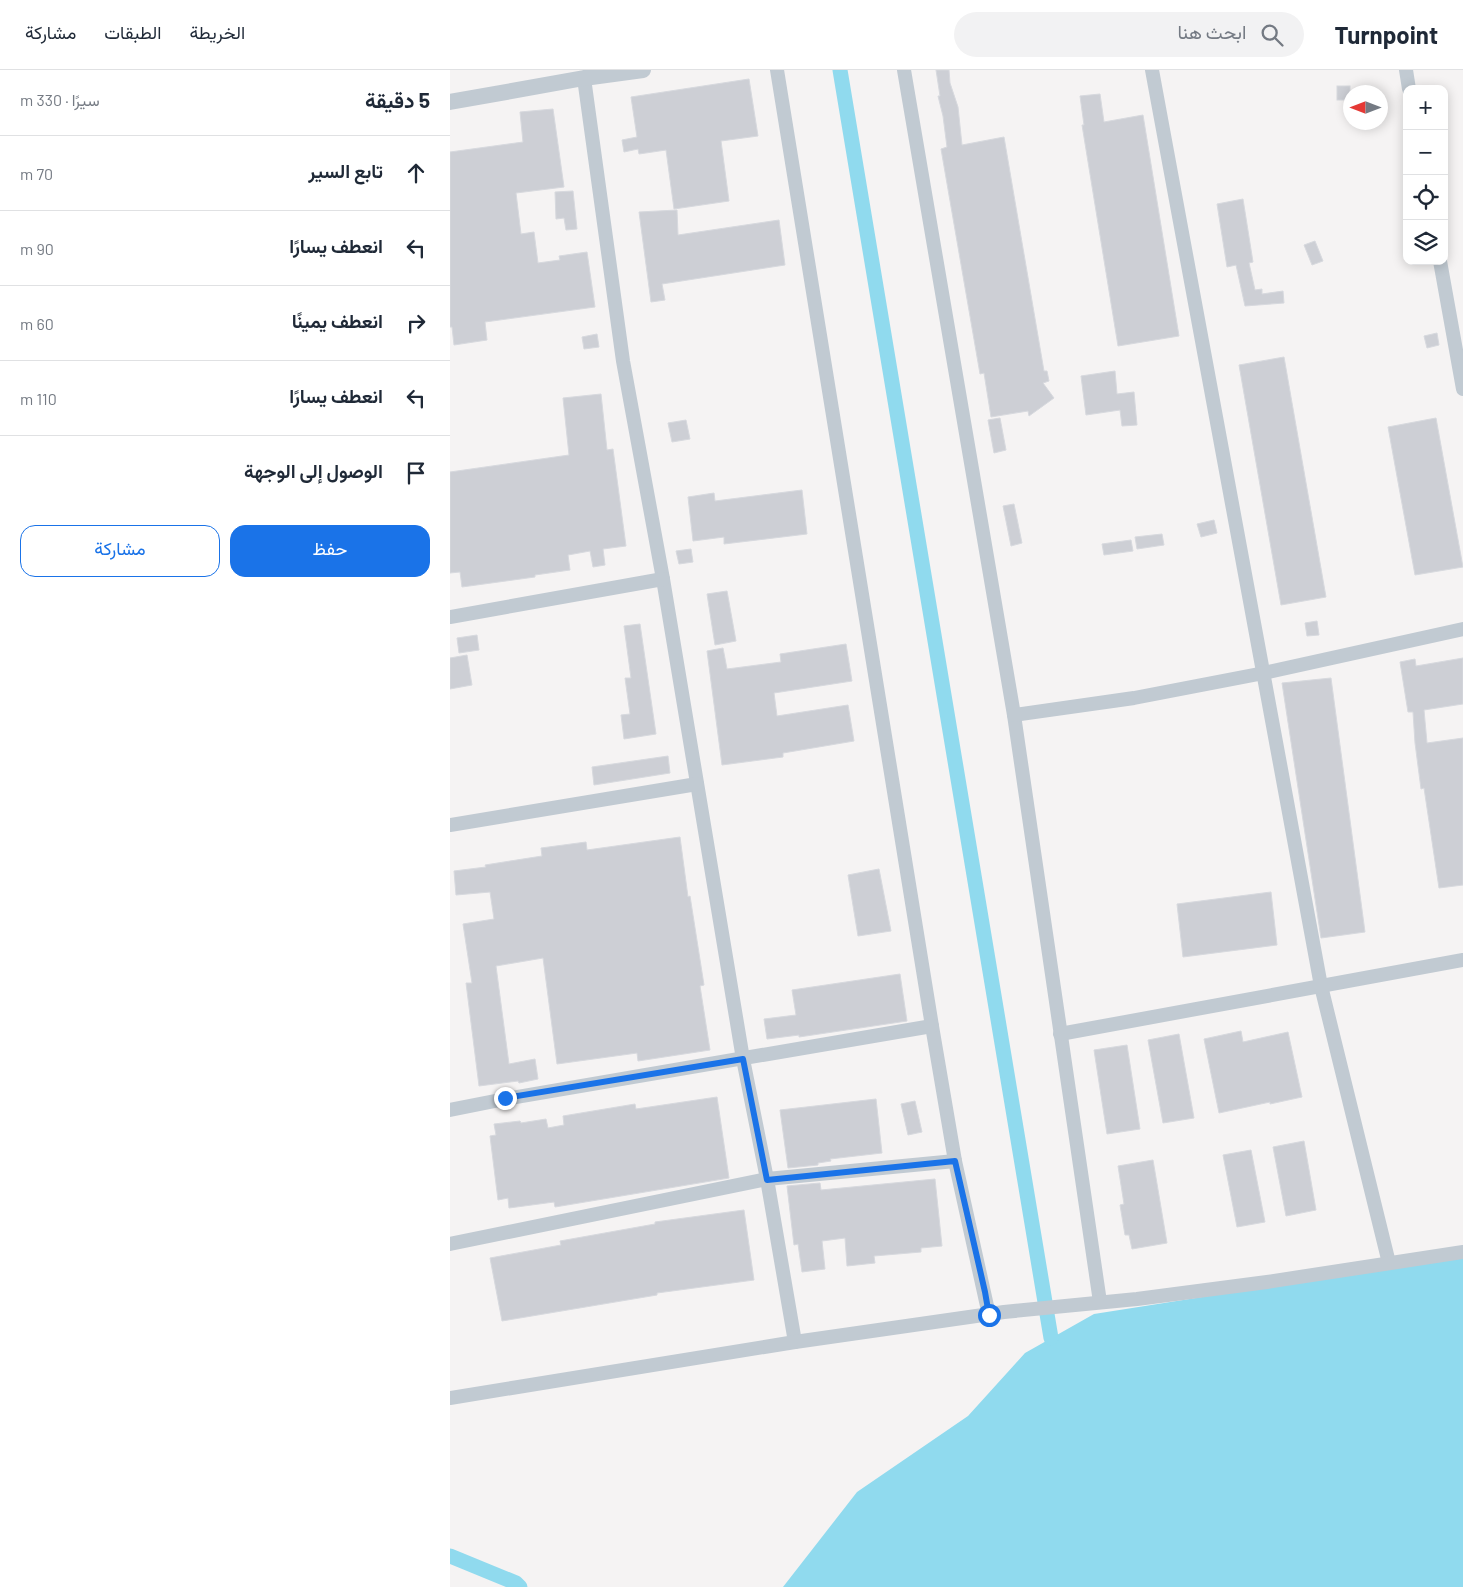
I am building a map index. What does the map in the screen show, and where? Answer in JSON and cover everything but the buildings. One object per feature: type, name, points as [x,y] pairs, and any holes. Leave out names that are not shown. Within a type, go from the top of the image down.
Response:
[{"type":"street","points":[[450,102],[636,70]]},
{"type":"street","points":[[777,70],[932,1026],[955,1161],[989,1315]]},
{"type":"street","points":[[904,70],[1014,715],[1100,1302]]},
{"type":"street","points":[[1152,70],[1321,986],[1389,1263]]},
{"type":"street","points":[[1406,70],[1408,85]]},
{"type":"street","points":[[584,78],[623,361],[663,579],[743,1059],[767,1180],[795,1342]]},
{"type":"street","points":[[1441,265],[1463,389]]},
{"type":"street","points":[[450,617],[663,579]]},
{"type":"street","points":[[1014,715],[1134,698],[1264,673],[1463,629]]},
{"type":"street","points":[[450,826],[697,784]]},
{"type":"street","points":[[1060,1034],[1463,960]]},
{"type":"street","points":[[450,1110],[505,1098],[932,1026]]},
{"type":"street","points":[[450,1244],[767,1180],[955,1161]]},
{"type":"street","points":[[450,1398],[795,1342],[989,1315],[1267,1282],[1463,1252]]},
{"type":"water","points":[[1463,1256],[1463,1587],[783,1587],[857,1492],[968,1416],[1025,1353],[1094,1314]]},
{"type":"waterway","points":[[840,70],[1051,1338]]},
{"type":"waterway","points":[[450,1556],[516,1583],[520,1587]]},
{"type":"route","points":[[505,1098],[743,1059],[767,1180],[955,1161],[989,1315]]}]
